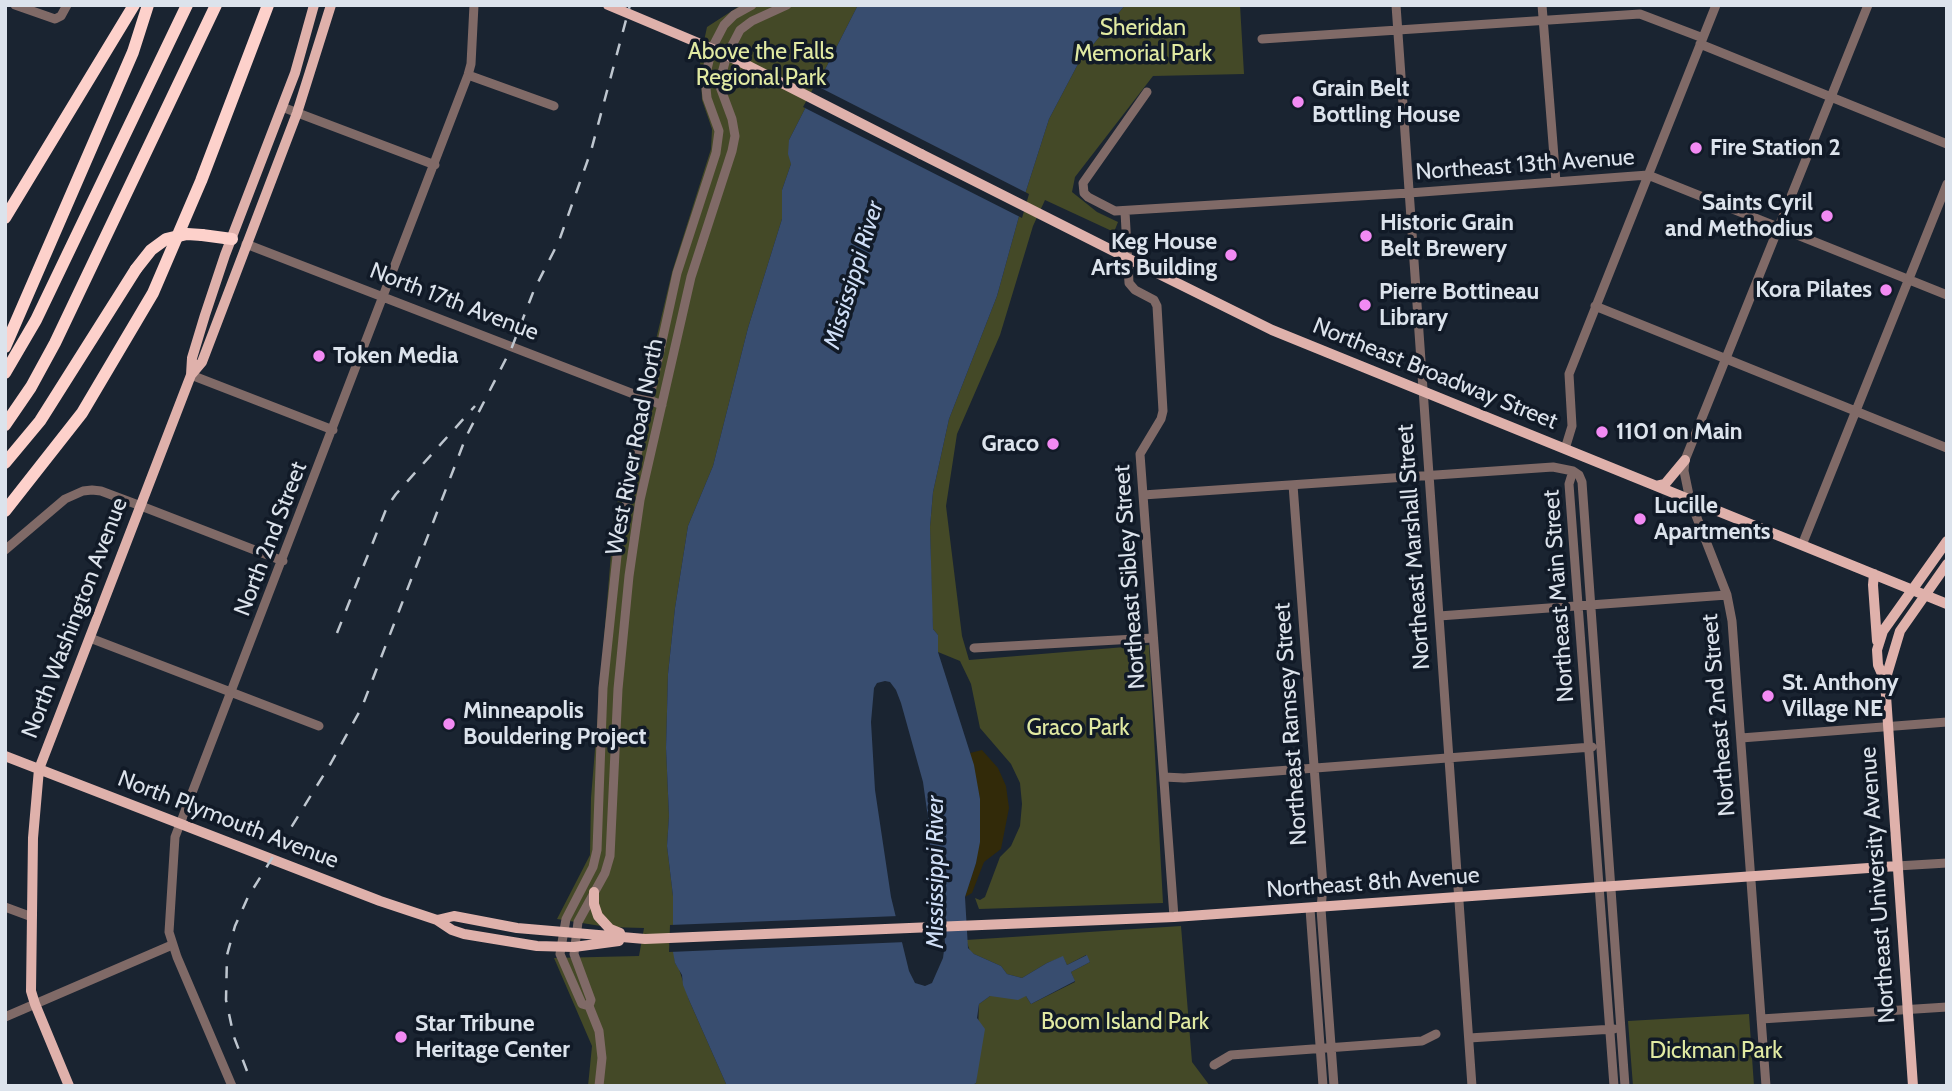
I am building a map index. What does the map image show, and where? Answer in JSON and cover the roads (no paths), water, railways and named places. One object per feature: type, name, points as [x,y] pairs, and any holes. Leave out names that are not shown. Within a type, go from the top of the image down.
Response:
[{"type":"highway","points":[[5,219],[134,5]]},
{"type":"highway","points":[[5,347],[137,41],[148,5]]},
{"type":"highway","points":[[5,373],[36,320],[187,5]]},
{"type":"highway","points":[[5,425],[31,387],[55,343],[216,5]]},
{"type":"highway","points":[[7,509],[82,413],[157,286],[201,181],[268,5]]},
{"type":"highway","points":[[5,203],[65,118]]},
{"type":"highway","points":[[5,463],[47,410],[136,269],[160,243],[179,235],[202,234],[232,239]]},
{"type":"main road","name":"North Washington Avenue","points":[[69,1086],[31,991],[33,838],[39,769],[191,375],[192,358],[232,239],[295,72],[314,5]]},
{"type":"main road","name":"North Washington Avenue","points":[[191,375],[202,362],[297,113],[331,5]]},
{"type":"main road","name":"Northeast Broadway Street","points":[[608,5],[712,48],[768,75],[1272,330],[1947,604]]},
{"type":"main road","name":"North 17th Avenue","points":[[232,239],[246,244]]},
{"type":"main road","points":[[1656,486],[1665,484],[1685,460]]},
{"type":"main road","points":[[1877,650],[1883,631],[1947,541]]},
{"type":"main road","name":"Northeast University Avenue","points":[[1885,681],[1900,631],[1947,564]]},
{"type":"main road","name":"Northeast University Avenue","points":[[1874,574],[1878,665],[1885,681],[1913,1086]]},
{"type":"main road","name":"North Plymouth Avenue","points":[[5,756],[380,901],[437,919],[452,930],[479,938],[516,944],[574,947],[640,939],[801,933]]},
{"type":"main road","name":"Northeast 8th Avenue","points":[[801,933],[1315,909],[1898,866]]},
{"type":"main road","points":[[594,892],[594,904],[602,921],[610,929],[640,939]]},
{"type":"main road","name":"North Plymouth Avenue","points":[[437,919],[454,916],[517,928],[640,939]]},
{"type":"street","points":[[15,5],[51,18],[58,18],[67,5]]},
{"type":"street","name":"North 2nd Street","points":[[232,1086],[172,945],[169,932],[175,837],[334,430],[468,75],[474,5]]},
{"type":"street","name":"West River Road North","points":[[561,947],[566,919],[593,867],[597,850],[603,688],[619,537],[677,273],[716,153],[719,131],[707,98],[705,78],[712,48],[724,25],[734,15],[752,5]]},
{"type":"street","name":"West River Road North","points":[[574,947],[578,922],[605,873],[610,856],[618,689],[636,527],[691,277],[734,143],[732,119],[719,84],[727,55],[740,30],[752,21],[787,5]]},
{"type":"street","name":"Northeast Marshall Street","points":[[1396,5],[1472,1086]]},
{"type":"street","points":[[1542,5],[1556,182]]},
{"type":"street","points":[[1564,449],[1572,426],[1569,374],[1716,5]]},
{"type":"street","name":"Northeast 2nd Street","points":[[1766,1086],[1732,621],[1727,595],[1690,500],[1684,471],[1685,460],[1868,5]]},
{"type":"street","points":[[1262,39],[1640,14],[1947,144]]},
{"type":"street","points":[[468,75],[554,106]]},
{"type":"street","points":[[1125,212],[1115,211],[1088,197],[1084,193],[1083,183],[1147,92]]},
{"type":"street","points":[[282,107],[435,165]]},
{"type":"street","name":"Northeast 13th Avenue","points":[[1125,212],[1648,175],[1947,295]]},
{"type":"street","points":[[1802,545],[1947,184]]},
{"type":"street","name":"Northeast Sibley Street","points":[[1125,212],[1129,283],[1135,290],[1154,300],[1157,306],[1163,411],[1140,454],[1174,917]]},
{"type":"street","name":"North 17th Avenue","points":[[246,244],[662,405]]},
{"type":"street","points":[[1595,306],[1947,448]]},
{"type":"street","points":[[191,375],[334,430]]},
{"type":"street","points":[[1143,495],[1553,467],[1573,471]]},
{"type":"street","name":"Northeast Main Street","points":[[1573,471],[1582,482],[1625,1086]]},
{"type":"street","name":"Northeast Main Street","points":[[1573,471],[1569,484],[1614,1086]]},
{"type":"street","name":"Northeast Ramsey Street","points":[[1293,485],[1322,886],[1315,909],[1323,1086]]},
{"type":"street","points":[[5,550],[65,499],[83,491],[101,491],[283,561]]},
{"type":"street","points":[[1439,616],[1727,595]]},
{"type":"street","points":[[90,638],[319,726]]},
{"type":"street","points":[[974,648],[1153,638]]},
{"type":"street","points":[[603,688],[618,689]]},
{"type":"street","points":[[1741,738],[1947,722]]},
{"type":"street","points":[[1164,777],[1184,778],[1600,746]]},
{"type":"street","points":[[599,800],[612,800]]},
{"type":"street","name":"Northeast 8th Avenue","points":[[1898,866],[1947,863]]},
{"type":"street","points":[[5,906],[32,917]]},
{"type":"street","name":"Northeast Ramsey Street","points":[[1315,909],[1334,1086]]},
{"type":"street","points":[[5,1017],[172,945]]},
{"type":"street","points":[[561,947],[560,954],[582,1004],[589,1006]]},
{"type":"street","points":[[574,947],[574,954],[591,1000],[589,1006],[599,1031],[599,1086]]},
{"type":"street","points":[[1761,1019],[1947,1007]]},
{"type":"street","points":[[1469,1038],[1622,1029]]},
{"type":"street","points":[[1214,1065],[1231,1055],[1422,1041],[1436,1034]]},
{"type":"water","name":"Mississippi River","points":[[858,5],[1125,5],[1079,62],[1049,119],[997,296],[949,419],[933,492],[930,527],[933,629],[938,635],[938,652],[974,765],[980,799],[980,842],[965,897],[968,948],[974,954],[1001,966],[1007,974],[1022,978],[1063,956],[1067,965],[1087,955],[1090,962],[1071,972],[1075,981],[1031,1004],[1026,996],[1018,1000],[990,996],[979,1004],[977,1018],[985,1029],[976,1083],[971,1086],[727,1086],[675,963],[673,896],[667,846],[669,816],[666,748],[668,674],[675,608],[688,526],[713,466],[748,328],[782,219],[782,190],[791,164],[788,154],[789,140]],"holes":[[[890,682],[901,703],[923,782],[929,825],[932,882],[942,908],[945,943],[943,958],[932,983],[925,986],[915,983],[909,971],[891,897],[875,790],[871,722],[874,688],[877,683]]]},
{"type":"railway","points":[[247,1071],[234,1037],[226,1000],[227,955],[235,926],[248,897],[331,763],[362,707],[466,437],[512,347],[534,290],[559,241],[591,151],[630,5]]},
{"type":"railway","points":[[337,633],[387,507],[475,406]]},
{"type":"place","name":"Grain Belt Bottling House","points":[[1298,102]]},
{"type":"place","name":"Fire Station 2","points":[[1696,148]]},
{"type":"place","name":"Saints Cyril and Methodius","points":[[1827,216]]},
{"type":"place","name":"Historic Grain Belt Brewery","points":[[1366,236]]},
{"type":"place","name":"Keg House Arts Building","points":[[1231,255]]},
{"type":"place","name":"Kora Pilates","points":[[1886,290]]},
{"type":"place","name":"Pierre Bottineau Library","points":[[1365,305]]},
{"type":"place","name":"Token Media","points":[[319,356]]},
{"type":"place","name":"1101 on Main","points":[[1602,432]]},
{"type":"place","name":"Graco","points":[[1053,444]]},
{"type":"place","name":"Lucille Apartments","points":[[1640,519]]},
{"type":"place","name":"St. Anthony Village NE","points":[[1768,696]]},
{"type":"place","name":"Minneapolis Bouldering Project","points":[[449,724]]},
{"type":"place","name":"Star Tribune Heritage Center","points":[[401,1037]]},
{"type":"park label","name":"Sheridan Memorial Park","points":[[1143,41]]},
{"type":"park label","name":"Above the Falls Regional Park","points":[[761,65]]},
{"type":"park label","name":"Graco Park","points":[[1078,728]]},
{"type":"park label","name":"Boom Island Park","points":[[1125,1022]]},
{"type":"park label","name":"Dickman Park","points":[[1716,1051]]}]
